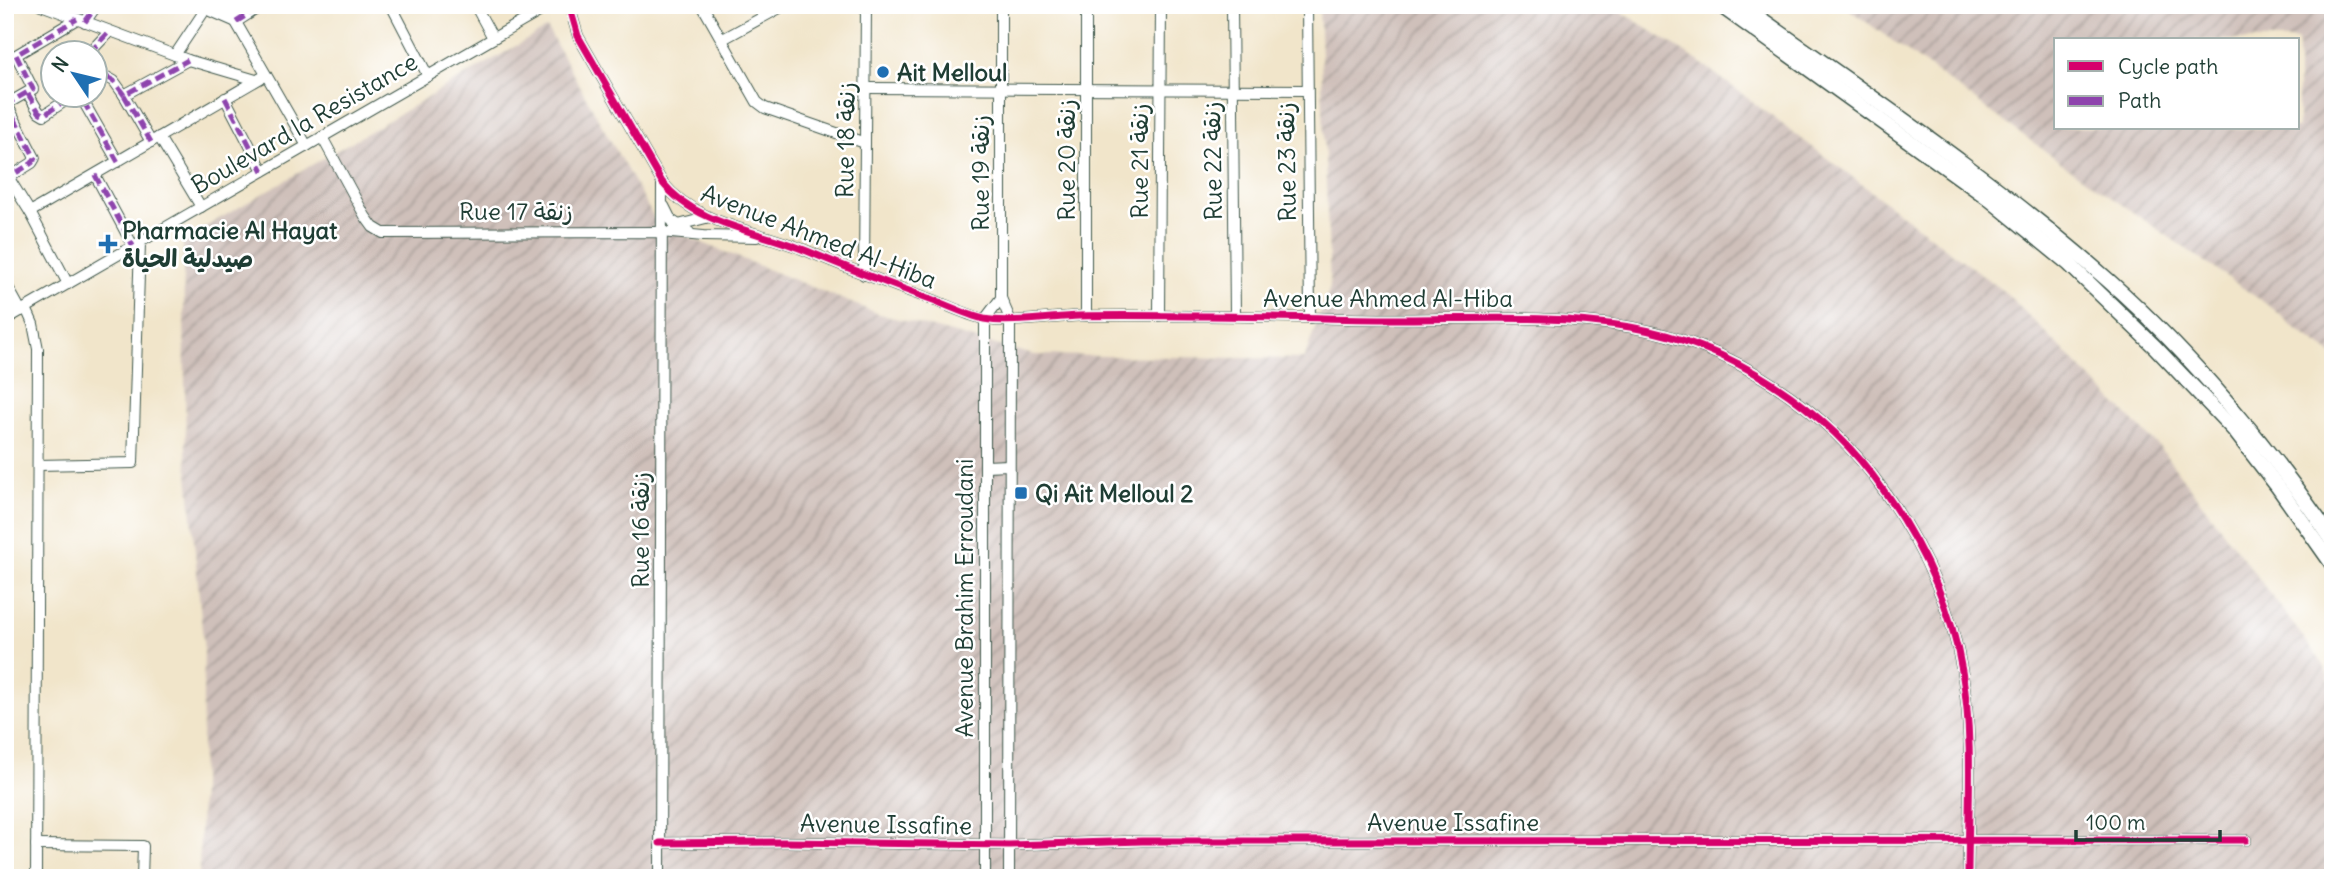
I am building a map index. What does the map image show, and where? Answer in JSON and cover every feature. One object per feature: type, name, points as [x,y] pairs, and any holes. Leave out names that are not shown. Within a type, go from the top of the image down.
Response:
[{"type":"highway","points":[[1720,5],[1987,197],[2068,263],[2155,347],[2234,430],[2333,565]]},
{"type":"highway","points":[[1741,5],[1975,172],[2111,283],[2170,341],[2239,418],[2293,485],[2333,541]]},
{"type":"street","points":[[41,5],[188,60],[256,80]]},
{"type":"street","points":[[68,284],[7,175],[32,163],[34,158],[6,105],[33,91],[33,86],[16,55],[81,20],[97,5]]},
{"type":"street","points":[[226,5],[307,146]]},
{"type":"street","points":[[236,22],[263,5]]},
{"type":"street","points":[[391,5],[428,76]]},
{"type":"street","points":[[475,5],[493,38]]},
{"type":"street","name":"Boulevard la Resistance","points":[[5,320],[551,5]]},
{"type":"street","name":"Avenue Ahmed Al-Hiba","points":[[569,5],[578,36],[662,182],[676,199],[706,218],[796,246],[864,275],[985,319],[1086,316],[1524,318],[1632,327],[1673,338],[1723,358],[1777,387],[1843,440],[1870,472],[1917,540],[1931,570],[1953,633],[1964,683],[1969,751],[1968,878]]},
{"type":"street","points":[[702,5],[751,93],[765,108],[865,143]]},
{"type":"street","points":[[723,39],[785,5]]},
{"type":"street","name":"Rue 18 زنقة","points":[[864,275],[866,5]]},
{"type":"street","name":"Rue 19 زنقة","points":[[1001,5],[1001,298],[1010,319]]},
{"type":"street","name":"Rue 20 زنقة","points":[[1086,5],[1086,316]]},
{"type":"street","name":"Rue 21 زنقة","points":[[1159,316],[1161,5]]},
{"type":"street","name":"Rue 22 زنقة","points":[[1232,5],[1235,316]]},
{"type":"street","name":"Rue 23 زنقة","points":[[1307,5],[1310,318]]},
{"type":"street","points":[[176,55],[201,8],[236,22]]},
{"type":"street","points":[[103,38],[109,32]]},
{"type":"street","points":[[124,95],[188,60]]},
{"type":"street","points":[[30,212],[266,75]]},
{"type":"street","points":[[108,78],[114,81],[201,207]]},
{"type":"street","points":[[867,88],[1306,90]]},
{"type":"street","points":[[29,94],[39,112],[44,115],[74,95],[82,99],[118,162]]},
{"type":"street","points":[[225,98],[263,171]]},
{"type":"street","name":"Rue 17 زنقة","points":[[322,137],[365,216],[373,227],[383,233],[661,232],[764,237]]},
{"type":"street","points":[[38,465],[134,463],[137,244],[95,175]]},
{"type":"street","name":"Rue 16 زنقة","points":[[660,878],[662,182]]},
{"type":"street","points":[[663,202],[676,225],[703,236]]},
{"type":"street","name":"Avenue Ahmed Al-Hiba","points":[[661,232],[676,225],[706,218]]},
{"type":"street","points":[[5,282],[33,324],[38,349],[36,878]]},
{"type":"street","points":[[985,319],[1001,298]]},
{"type":"street","name":"Avenue Brahim Erroudani","points":[[985,319],[985,878]]},
{"type":"street","name":"Avenue Brahim Erroudani","points":[[1009,878],[1010,319]]},
{"type":"street","points":[[985,466],[1009,465]]},
{"type":"street","name":"Avenue Issafine","points":[[660,843],[1009,845],[1142,841],[2246,841]]},
{"type":"street","points":[[36,845],[143,846],[142,878]]},
{"type":"shaded area","points":[[1319,5],[1611,5],[1701,63],[2007,294],[2161,449],[2324,665],[2333,692],[2333,878],[199,878],[204,651],[186,451],[183,240],[547,28],[658,225],[876,313],[1034,355],[1304,359],[1330,287]]},
{"type":"shaded area","points":[[1843,5],[2333,5],[2333,355],[2292,326],[2275,310],[2070,169]]},
{"type":"marked path","points":[[85,22],[97,5]]},
{"type":"marked path","points":[[236,22],[263,5]]},
{"type":"marked path","points":[[5,105],[33,89],[16,55],[77,19]]},
{"type":"marked path","points":[[103,38],[109,32]]},
{"type":"marked path","points":[[108,78],[114,81],[124,95],[188,60]]},
{"type":"marked path","points":[[28,94],[39,112],[44,115],[74,95],[82,99],[118,162]]},
{"type":"marked path","points":[[124,95],[151,142]]},
{"type":"marked path","points":[[225,98],[263,171]]},
{"type":"marked path","points":[[7,104],[35,158],[32,163],[8,178]]},
{"type":"marked path","points":[[95,175],[133,246]]},
{"type":"cycle path","points":[[569,5],[578,36],[662,182],[676,197],[710,218],[788,244],[984,319],[1006,321],[1079,316],[1232,316],[1572,320],[1630,327],[1667,336],[1704,348],[1773,384],[1805,407],[1861,461],[1911,533],[1943,600],[1957,647],[1966,697],[1969,748],[1968,878]]},
{"type":"cycle path","points":[[660,843],[1009,845],[1142,841],[2246,840]]},
{"type":"place","name":"Ait Melloul","points":[[883,72]]},
{"type":"place","name":"Pharmacie Al Hayat صيدلية الحياة","points":[[108,244]]},
{"type":"place","name":"Qi Ait Melloul 2","points":[[1021,493]]}]
